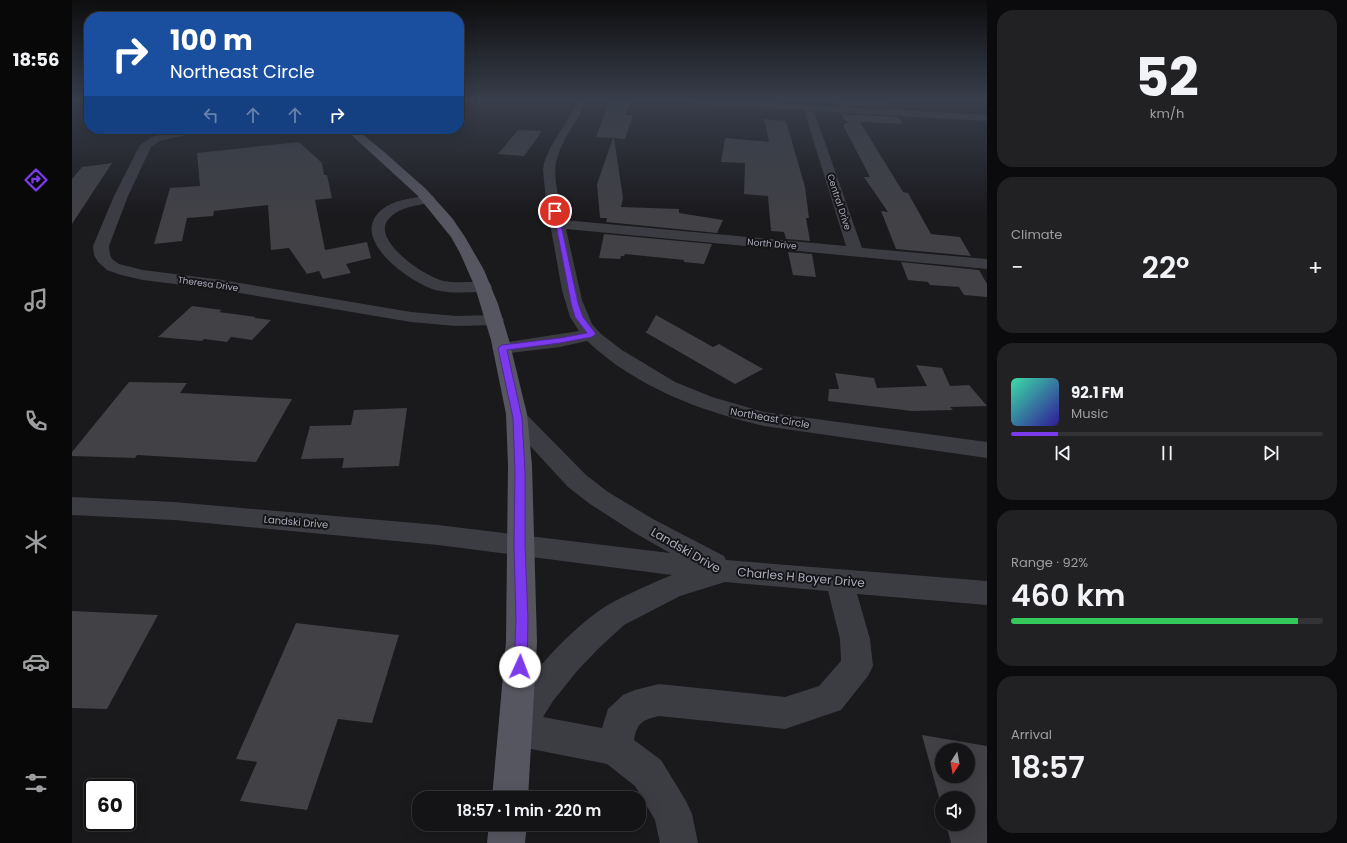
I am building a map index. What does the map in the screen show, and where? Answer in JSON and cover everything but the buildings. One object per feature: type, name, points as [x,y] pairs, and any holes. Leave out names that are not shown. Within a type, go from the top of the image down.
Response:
[{"type":"main road","points":[[361,138],[398,169],[428,199],[457,236],[472,261],[484,287],[495,320],[502,348],[517,418],[520,472],[522,620],[520,682],[511,791]]},
{"type":"main road","points":[[506,843],[507,831]]},
{"type":"street","name":"Theresa Drive","points":[[160,138],[146,145],[121,196],[101,246],[106,262],[113,267],[127,272],[143,275],[222,285],[411,317],[456,321],[495,320]]},
{"type":"street","name":"Northeast Circle","points":[[562,138],[550,163],[550,172],[557,224],[579,317],[592,334],[627,362],[682,394],[738,414],[764,419],[987,450]]},
{"type":"street","name":"Central Drive","points":[[818,138],[855,251]]},
{"type":"street","points":[[428,199],[390,210],[380,220],[378,231],[381,242],[396,259],[418,276],[428,281],[441,286],[461,288],[484,287]]},
{"type":"street","name":"North Drive","points":[[557,224],[987,264]]},
{"type":"street","points":[[502,348],[592,334]]},
{"type":"street","name":"Landski Drive","points":[[517,418],[577,481],[599,498],[644,526],[726,571]]},
{"type":"street","name":"Landski Drive","points":[[72,506],[174,511],[438,535],[520,545]]},
{"type":"street","name":"Charles H Boyer Drive","points":[[520,545],[726,571],[987,593]]},
{"type":"street","name":"Landski Drive","points":[[516,729],[542,690],[566,661],[588,638],[614,616],[672,587],[726,571]]},
{"type":"street","points":[[615,748],[620,721],[635,706],[659,700],[785,713],[829,699],[857,666],[855,638],[839,580]]},
{"type":"street","points":[[516,729],[615,748],[648,773],[673,814],[679,843]]},
{"type":"route","points":[[520,667],[522,620],[520,472],[517,418],[502,348],[592,334],[579,317],[555,211]]}]
